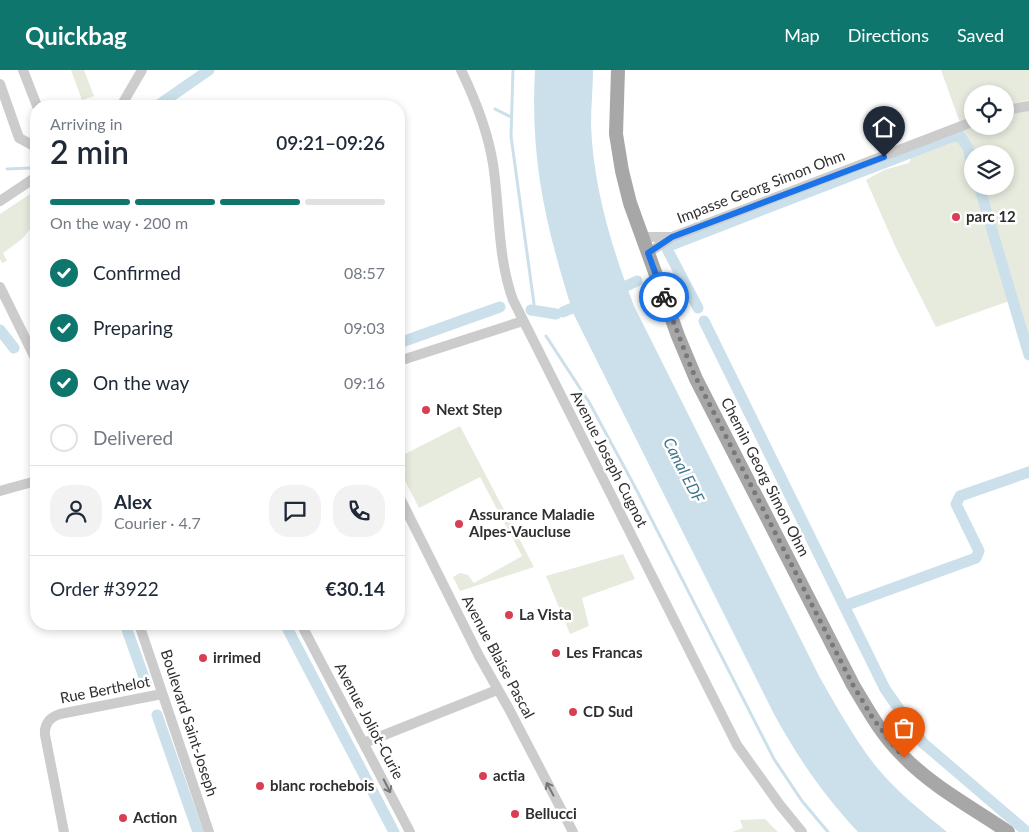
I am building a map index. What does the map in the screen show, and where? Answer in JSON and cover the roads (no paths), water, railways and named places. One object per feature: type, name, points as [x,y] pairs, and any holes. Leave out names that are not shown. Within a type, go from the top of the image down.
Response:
[{"type":"main road","name":"Chemin Georg Simon Ohm","points":[[618,70],[615,114],[619,158],[630,203],[689,365],[853,685],[874,720],[895,748],[914,766],[1008,832]]},
{"type":"street","points":[[23,70],[35,100]]},
{"type":"street","points":[[124,100],[142,70]]},
{"type":"street","name":"Avenue Joseph Cugnot","points":[[461,70],[481,119],[493,163],[499,233],[512,297],[737,745],[802,832]]},
{"type":"street","points":[[0,84],[19,138],[30,144]]},
{"type":"street","points":[[1014,108],[1029,106]]},
{"type":"street","name":"Impasse Georg Simon Ohm","points":[[648,253],[672,237],[964,125]]},
{"type":"street","points":[[0,201],[30,181]]},
{"type":"street","name":"Impasse Georg Simon Ohm","points":[[643,238],[672,237]]},
{"type":"street","points":[[0,287],[30,348]]},
{"type":"street","points":[[405,359],[523,321]]},
{"type":"street","points":[[0,491],[30,483]]},
{"type":"street","name":"Avenue Blaise Pascal","points":[[405,508],[496,690],[509,709],[573,832]]},
{"type":"street","name":"Boulevard Saint-Joseph","points":[[142,630],[209,832]]},
{"type":"street","name":"Avenue Joliot-Curie","points":[[304,630],[410,832]]},
{"type":"street","points":[[364,743],[496,690]]},
{"type":"street","name":"Rue Berthelot","points":[[64,832],[45,734],[48,722],[54,716],[60,714],[162,694]]},
{"type":"water","name":"Canal EDF","points":[[535,70],[593,70],[591,124],[595,171],[611,240],[634,306],[819,676],[838,710],[882,774],[947,832],[858,832],[813,777],[775,716],[573,313],[555,252],[542,193],[535,134]]},
{"type":"waterway","points":[[166,100],[209,70]]},
{"type":"waterway","points":[[513,70],[511,136],[534,304]]},
{"type":"waterway","points":[[495,109],[511,117]]},
{"type":"waterway","points":[[698,308],[666,247],[951,137],[960,136],[966,145]]},
{"type":"waterway","points":[[7,169],[30,168]]},
{"type":"waterway","points":[[982,195],[1029,355]]},
{"type":"waterway","points":[[613,292],[637,281]]},
{"type":"waterway","points":[[563,312],[584,303]]},
{"type":"waterway","points":[[405,341],[500,307]]},
{"type":"waterway","points":[[531,310],[556,314]]},
{"type":"waterway","points":[[704,321],[885,689],[923,743],[1027,832]]},
{"type":"waterway","points":[[0,330],[14,348]]},
{"type":"waterway","points":[[546,336],[589,402],[635,487],[774,759],[802,801],[828,832]]},
{"type":"waterway","points":[[844,606],[976,558],[979,551],[956,504],[960,496],[1029,472]]},
{"type":"waterway","points":[[127,630],[146,683]]},
{"type":"waterway","points":[[288,630],[394,832]]},
{"type":"waterway","points":[[157,715],[198,832]]},
{"type":"place","name":"parc 12","points":[[956,217]]},
{"type":"place","name":"Next Step","points":[[426,410]]},
{"type":"place","name":"Assurance Maladie Alpes-Vaucluse","points":[[459,524]]},
{"type":"place","name":"La Vista","points":[[509,615]]},
{"type":"place","name":"Les Francas","points":[[556,653]]},
{"type":"place","name":"irrimed","points":[[203,658]]},
{"type":"place","name":"CD Sud","points":[[573,712]]},
{"type":"place","name":"actia","points":[[483,776]]},
{"type":"place","name":"blanc rochebois","points":[[260,786]]},
{"type":"place","name":"Bellucci","points":[[515,814]]},
{"type":"place","name":"Action","points":[[123,818]]}]
